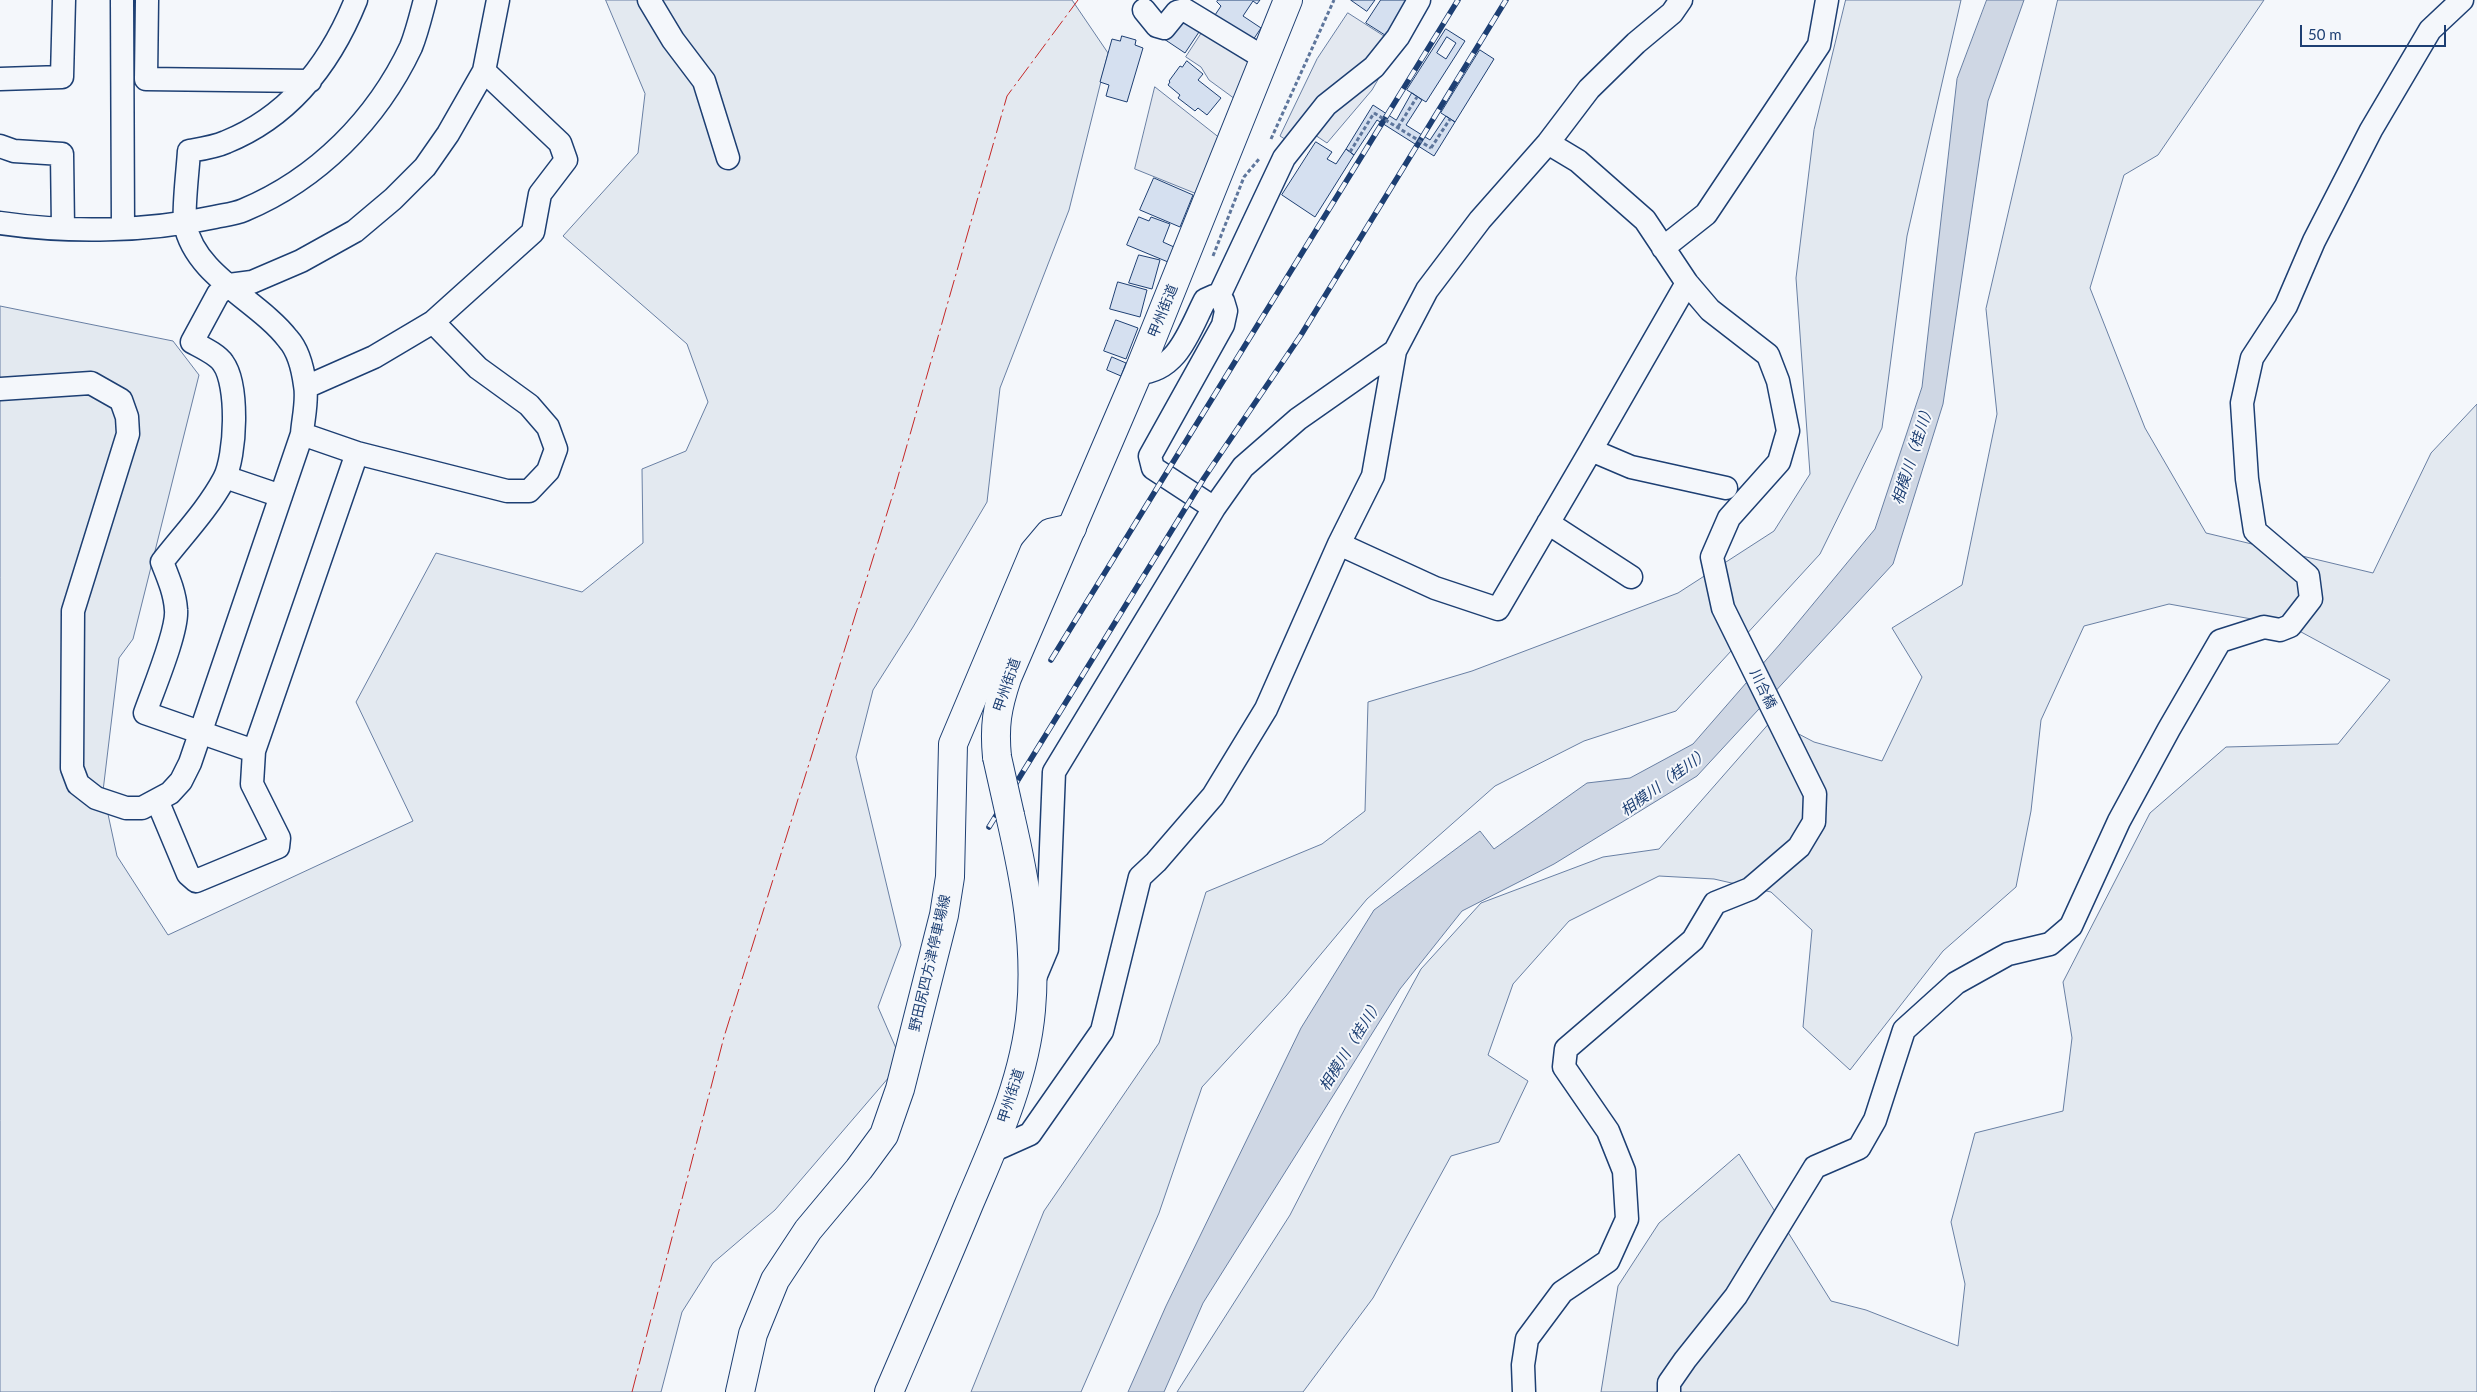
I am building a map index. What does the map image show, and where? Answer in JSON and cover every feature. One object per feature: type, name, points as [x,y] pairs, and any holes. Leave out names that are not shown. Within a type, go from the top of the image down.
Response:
[{"type":"main road","name":"甲州街道","points":[[889,1392],[992,1151],[1015,1091],[1026,1043],[1032,985],[1031,920],[997,757],[994,733],[996,714],[1001,697],[1138,373],[1287,1]]},
{"type":"main road","name":"野田尻四方津停車場線","points":[[740,1392],[753,1334],[775,1280],[808,1230],[860,1169],[884,1135],[900,1089],[944,915],[950,878],[953,744],[1034,552],[1050,533],[1072,528]]},
{"type":"street","points":[[0,79],[62,77],[64,0]]},
{"type":"street","points":[[122,0],[123,228]]},
{"type":"street","points":[[147,0],[146,79],[310,81]]},
{"type":"street","points":[[0,389],[91,383],[121,400],[127,417],[128,434],[73,611],[72,768],[78,784],[96,798],[126,808],[142,808],[170,793],[181,780],[190,763],[302,434],[306,387],[300,364],[290,340],[267,316],[213,274],[200,258],[185,224],[189,151],[225,143],[251,130],[284,108],[310,81],[342,33],[356,0]]},
{"type":"street","points":[[0,223],[63,228],[123,228],[185,224],[243,211],[298,182],[349,140],[385,94],[411,46],[426,0]]},
{"type":"street","points":[[254,750],[145,713],[173,630],[176,611],[172,591],[162,562],[204,510],[225,478],[232,451],[235,417],[231,387],[223,363],[206,349],[192,342],[218,294],[229,285],[252,282],[301,261],[355,231],[425,167],[448,134],[484,71],[498,0]]},
{"type":"street","points":[[649,0],[673,40],[704,81],[728,158]]},
{"type":"street","points":[[1218,298],[1284,158],[1326,104],[1374,67],[1398,37],[1419,0]]},
{"type":"street","points":[[992,1151],[1030,1134],[1102,1031],[1140,877],[1156,862],[1213,796],[1266,709],[1339,544],[1373,476],[1395,351],[1427,290],[1480,220],[1548,144],[1589,89],[1636,43],[1672,13],[1682,0]]},
{"type":"street","points":[[1663,248],[1706,214],[1819,45],[1827,0]]},
{"type":"street","points":[[1669,1392],[1669,1383],[1736,1296],[1815,1166],[1859,1148],[1875,1120],[1904,1030],[1956,983],[2008,954],[2050,944],[2071,926],[2119,821],[2220,641],[2264,627],[2280,630],[2290,626],[2311,599],[2308,576],[2256,531],[2247,479],[2242,403],[2252,358],[2286,306],[2314,241],[2380,113],[2430,30],[2462,0]]},
{"type":"street","points":[[1144,10],[1158,26],[1164,28],[1177,12],[1185,10],[1264,58]]},
{"type":"street","points":[[306,387],[374,357],[433,322],[533,232],[540,194],[566,160],[560,143],[484,71]]},
{"type":"street","name":"川合橋","points":[[1524,1392],[1523,1365],[1527,1339],[1562,1292],[1608,1261],[1626,1219],[1624,1171],[1608,1132],[1564,1067],[1566,1049],[1693,940],[1715,904],[1750,889],[1799,847],[1814,822],[1815,794],[1723,608],[1712,557],[1729,518],[1779,462],[1788,431],[1778,381],[1768,355],[1710,310],[1687,283],[1645,220],[1578,161],[1548,144]]},
{"type":"street","points":[[0,146],[14,150],[62,154],[63,228]]},
{"type":"street","points":[[1339,544],[1435,588],[1498,609],[1687,283]]},
{"type":"street","points":[[1138,373],[1150,372],[1161,368],[1177,354],[1205,300],[1209,297],[1223,300],[1226,311],[1223,325],[1150,456],[1153,468],[1214,508]]},
{"type":"street","points":[[302,434],[357,453],[507,491],[529,491],[548,471],[556,449],[548,427],[529,405],[478,368],[433,322]]},
{"type":"street","points":[[1032,985],[1047,949],[1054,772],[1214,508],[1243,467],[1298,419],[1395,351]]},
{"type":"street","points":[[1591,450],[1631,467],[1726,488]]},
{"type":"street","points":[[157,800],[188,874],[196,881],[278,847],[279,838],[252,784],[254,750],[357,453]]},
{"type":"street","points":[[225,478],[281,496]]},
{"type":"street","points":[[1548,523],[1632,576]]},
{"type":"path","points":[[1267,148],[1334,0]]},
{"type":"path","points":[[1398,127],[1417,97]]},
{"type":"path","points":[[1350,152],[1374,112],[1431,148],[1450,118]]},
{"type":"path","points":[[1212,258],[1244,177],[1262,155]]},
{"type":"shaded area","points":[[606,0],[1072,0],[1108,53],[1069,210],[1000,388],[987,502],[913,627],[873,690],[856,757],[901,945],[878,1007],[902,1062],[775,1210],[713,1263],[682,1312],[661,1392],[0,1392],[0,306],[173,341],[199,375],[133,639],[119,658],[103,791],[117,856],[168,935],[413,821],[356,702],[436,553],[582,592],[643,543],[642,469],[686,451],[708,402],[687,344],[563,236],[638,153],[645,94]]},
{"type":"shaded area","points":[[1846,0],[1961,0],[1907,236],[1882,428],[1820,554],[1676,711],[1584,741],[1495,786],[1367,899],[1286,996],[1202,1087],[1159,1213],[1081,1392],[971,1392],[1044,1211],[1159,1043],[1206,892],[1322,844],[1365,811],[1368,702],[1472,671],[1678,593],[1774,531],[1810,474],[1796,278],[1814,130]]},
{"type":"shaded area","points":[[2058,0],[2264,0],[2158,155],[2124,175],[2090,288],[2145,428],[2206,533],[2373,573],[2431,453],[2477,404],[2477,1392],[1601,1392],[1618,1286],[1659,1223],[1739,1154],[1831,1301],[1866,1310],[1958,1346],[1965,1284],[1951,1222],[1975,1133],[2063,1111],[2072,1038],[2063,982],[2150,813],[2226,747],[2338,744],[2390,680],[2290,626],[2169,604],[2084,626],[2041,720],[2031,811],[2016,887],[1943,951],[1850,1070],[1803,1027],[1812,930],[1771,892],[1714,879],[1659,876],[1569,921],[1513,984],[1488,1055],[1528,1081],[1499,1142],[1451,1156],[1373,1298],[1303,1392],[1177,1392],[1290,1215],[1341,1116],[1421,969],[1481,903],[1603,857],[1659,849],[1772,720],[1814,742],[1882,761],[1922,677],[1892,628],[1962,585],[1997,414],[1986,309]]},
{"type":"shaded area","points":[[1348,13],[1398,45],[1372,90],[1327,143],[1312,133],[1302,150],[1280,136],[1317,59]]},
{"type":"shaded area","points":[[1205,28],[1251,60],[1235,99],[1209,80],[1201,67],[1186,57]]},
{"type":"shaded area","points":[[1155,87],[1221,139],[1197,194],[1135,169]]},
{"type":"water","name":"相模川（桂川）","points":[[1987,0],[2024,0],[1988,101],[1943,404],[1893,564],[1697,776],[1554,864],[1462,911],[1400,989],[1203,1303],[1164,1392],[1128,1392],[1166,1306],[1301,1028],[1374,910],[1480,831],[1494,849],[1587,783],[1630,778],[1693,744],[1780,644],[1875,529],[1922,387],[1957,79]]},
{"type":"building","points":[[1218,0],[1260,0],[1257,4],[1253,1],[1243,16],[1261,28],[1251,43],[1213,18],[1221,6],[1217,2]]},
{"type":"building","points":[[1351,0],[1375,0],[1367,11]]},
{"type":"building","points":[[1381,0],[1412,0],[1388,37],[1366,23]]},
{"type":"building","points":[[1181,14],[1201,29],[1185,53],[1164,39]]},
{"type":"building","points":[[1446,29],[1465,41],[1426,102],[1407,90]]},
{"type":"building","points":[[1122,36],[1136,40],[1135,45],[1143,48],[1127,102],[1106,96],[1109,85],[1100,82],[1112,39],[1120,41]]},
{"type":"building","points":[[1447,37],[1456,43],[1446,59],[1437,53]]},
{"type":"building","points":[[1480,50],[1494,59],[1455,122],[1441,113]]},
{"type":"building","points":[[1187,61],[1203,74],[1198,80],[1221,98],[1207,115],[1198,108],[1195,111],[1178,98],[1180,95],[1168,85],[1180,66],[1182,67]]},
{"type":"building","points":[[1412,93],[1422,100],[1406,125],[1430,140],[1446,116],[1455,122],[1434,156],[1377,120],[1354,155],[1346,149],[1373,105],[1396,120]]},
{"type":"building","points":[[1316,142],[1332,152],[1327,159],[1336,164],[1346,149],[1354,155],[1315,217],[1282,195]]},
{"type":"building","points":[[1154,178],[1193,195],[1180,227],[1140,210]]},
{"type":"building","points":[[1139,217],[1149,221],[1151,217],[1170,224],[1163,242],[1174,247],[1168,262],[1127,245]]},
{"type":"building","points":[[1139,255],[1160,260],[1152,289],[1129,283]]},
{"type":"building","points":[[1118,282],[1147,290],[1140,317],[1110,309]]},
{"type":"building","points":[[1116,320],[1138,328],[1126,359],[1104,351]]},
{"type":"building","points":[[1112,357],[1126,363],[1121,376],[1107,370]]},
{"type":"railway","points":[[1051,660],[1458,0]]},
{"type":"railway","points":[[989,827],[1204,478],[1301,335],[1506,0]]},
{"type":"power","points":[[632,1392],[724,1037],[893,494],[1007,96],[1078,0]]}]
